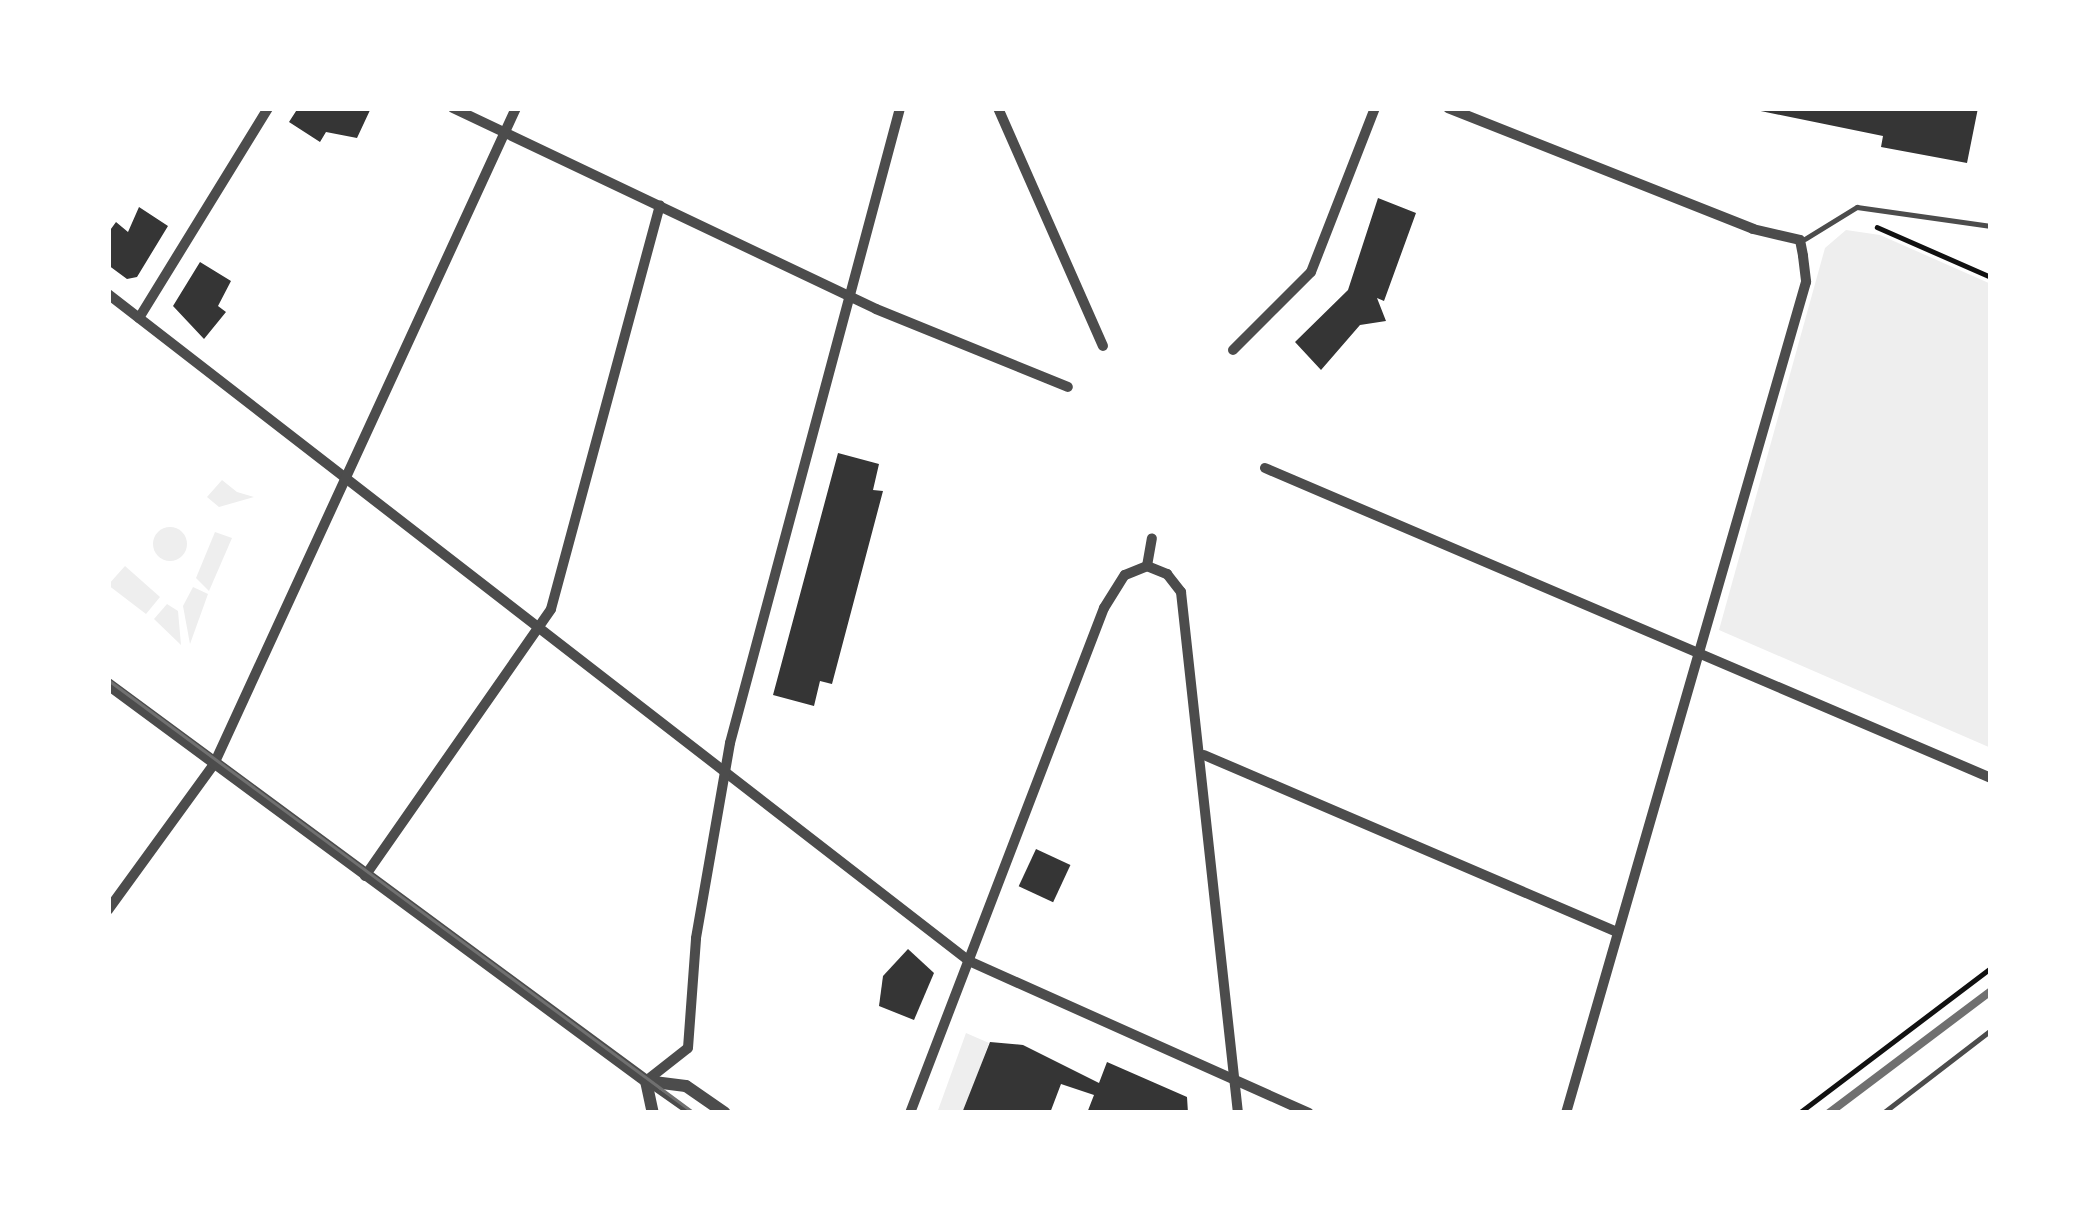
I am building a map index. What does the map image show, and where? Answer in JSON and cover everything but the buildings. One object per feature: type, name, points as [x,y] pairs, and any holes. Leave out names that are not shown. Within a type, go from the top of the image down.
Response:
[{"type":"street","points":[[139,318],[268,108]]},
{"type":"street","points":[[453,108],[850,296],[1068,387]]},
{"type":"street","points":[[108,910],[214,764],[340,478],[516,108]]},
{"type":"street","points":[[646,1081],[687,1054],[696,938],[724,778],[899,108]]},
{"type":"street","points":[[998,108],[1103,346]]},
{"type":"street","points":[[1233,350],[1311,272],[1375,108]]},
{"type":"street","points":[[1448,108],[1779,239],[1800,240],[1806,282],[1567,1113]]},
{"type":"street","points":[[364,876],[540,634],[659,206]]},
{"type":"street","points":[[108,294],[724,778],[969,961],[1309,1113]]},
{"type":"street","points":[[1265,468],[1991,778]]},
{"type":"street","points":[[1147,566],[1152,538]]},
{"type":"street","points":[[910,1113],[1104,608],[1125,574],[1147,566],[1167,574],[1181,592],[1204,755],[1238,1113]]},
{"type":"street","points":[[108,684],[646,1081],[686,1086],[725,1113]]},
{"type":"street","points":[[1204,755],[1617,932]]},
{"type":"street","points":[[646,1081],[653,1113]]},
{"type":"lane","points":[[1800,240],[1857,207],[1991,226]]},
{"type":"lane","points":[[1883,1113],[1988,1032]]},
{"type":"lane","points":[[646,1081],[690,1113]]},
{"type":"path","points":[[1876,227],[1991,277]]},
{"type":"path","points":[[1798,1113],[1991,968]]},
{"type":"shaded area","points":[[1846,230],[1880,235],[1991,284],[1991,748],[1719,630],[1825,248]]},
{"type":"shaded area","points":[[222,480],[254,497],[219,507],[207,497]]},
{"type":"shaded area","points":[[170,527],[182,532],[187,544],[182,556],[170,561],[158,556],[153,544],[158,532]]},
{"type":"shaded area","points":[[215,532],[232,538],[209,591],[196,578]]},
{"type":"shaded area","points":[[125,566],[160,597],[146,614],[108,585]]},
{"type":"shaded area","points":[[193,587],[208,594],[190,644],[183,606]]},
{"type":"shaded area","points":[[167,604],[178,611],[181,645],[154,619]]},
{"type":"shaded area","points":[[966,1033],[989,1043],[971,1093],[962,1113],[937,1113]]},
{"type":"tram line","points":[[108,680],[694,1113]]},
{"type":"railway","points":[[1829,1113],[1991,991]]}]
